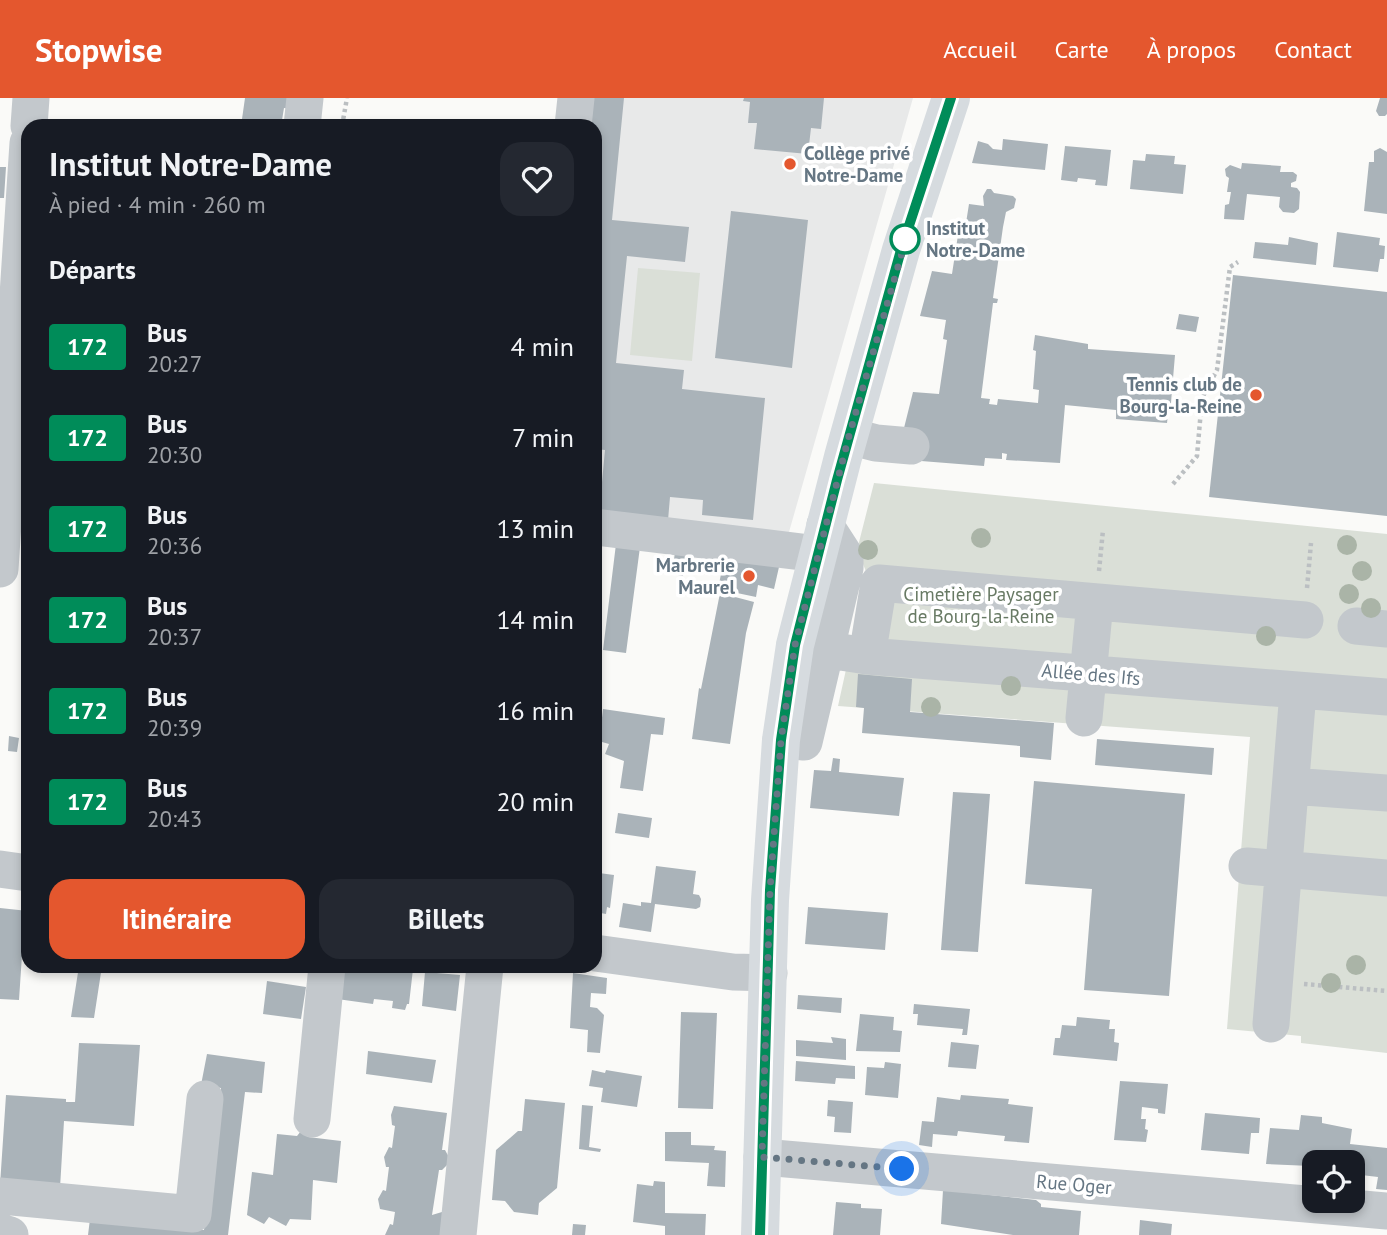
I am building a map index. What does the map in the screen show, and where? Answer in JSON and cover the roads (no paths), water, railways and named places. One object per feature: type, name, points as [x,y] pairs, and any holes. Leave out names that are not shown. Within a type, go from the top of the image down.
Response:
[{"type":"main road","points":[[760,1235],[770,900],[792,741],[811,647],[822,539],[901,250],[951,98]]},
{"type":"street","points":[[30,119],[31,98]]},
{"type":"street","points":[[303,119],[305,98]]},
{"type":"street","points":[[574,119],[576,98]]},
{"type":"street","points":[[0,569],[21,250]]},
{"type":"street","points":[[849,436],[876,443],[911,446]]},
{"type":"street","points":[[602,527],[822,539]]},
{"type":"street","points":[[867,656],[878,583],[1305,620]]},
{"type":"street","points":[[1084,718],[1095,602]]},
{"type":"street","name":"Allée des Ifs","points":[[811,647],[867,656],[1387,697]]},
{"type":"street","points":[[1271,1024],[1298,692]]},
{"type":"street","points":[[1291,786],[1387,793]]},
{"type":"street","points":[[1247,866],[1387,878]]},
{"type":"street","points":[[0,869],[21,872]]},
{"type":"street","points":[[602,954],[733,972],[769,973]]},
{"type":"street","points":[[312,1119],[326,973]]},
{"type":"street","points":[[458,1235],[484,973]]},
{"type":"street","points":[[0,1196],[193,1213],[205,1099]]},
{"type":"street","name":"Rue Oger","points":[[762,1157],[1387,1211]]},
{"type":"street","points":[[0,1232],[10,1235]]},
{"type":"place","name":"Collège privé Notre-Dame","points":[[790,164]]},
{"type":"place","name":"Institut Notre-Dame","points":[[905,239]]},
{"type":"place","name":"Tennis club de Bourg-la-Reine","points":[[1256,395]]},
{"type":"place","name":"Marbrerie Maurel","points":[[749,576]]},
{"type":"park label","name":"Cimetière Paysager de Bourg-la-Reine","points":[[981,605]]}]
